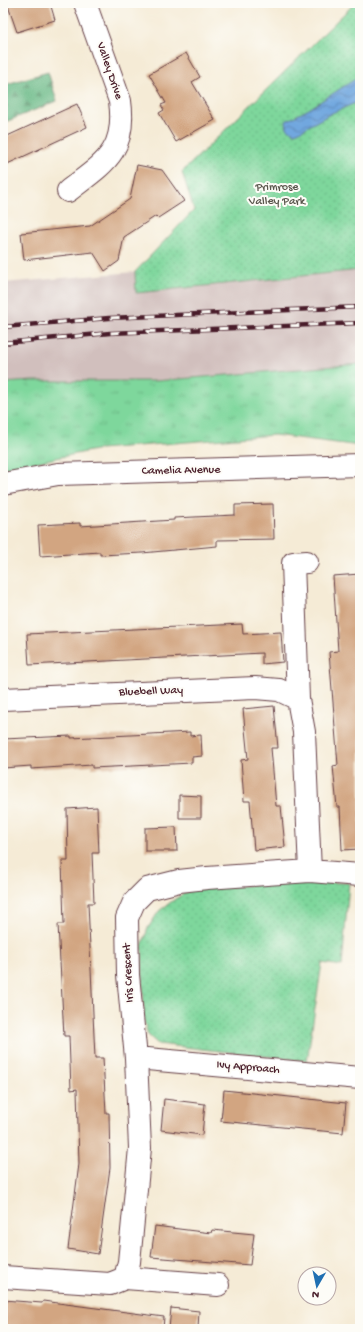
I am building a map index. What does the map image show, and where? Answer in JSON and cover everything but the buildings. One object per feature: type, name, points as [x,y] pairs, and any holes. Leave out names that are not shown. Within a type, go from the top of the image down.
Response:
[{"type":"street","name":"Valley Drive","points":[[68,191],[98,168],[113,152],[120,136],[122,118],[120,101],[85,3]]},
{"type":"street","name":"Camelia Avenue","points":[[3,484],[58,474],[360,465]]},
{"type":"street","points":[[307,562],[293,563],[298,699],[304,732],[310,870]]},
{"type":"street","name":"Bluebell Way","points":[[3,699],[255,688],[278,690],[298,699]]},
{"type":"street","name":"Iris Crescent","points":[[125,1278],[129,1262],[140,1148],[136,1058],[128,975],[127,939],[127,918],[134,902],[147,889],[179,881],[310,870],[360,875]]},
{"type":"street","name":"Ivy Approach","points":[[136,1058],[360,1078]]},
{"type":"street","points":[[3,1277],[110,1284],[125,1278],[218,1285]]},
{"type":"shaded area","points":[[360,270],[360,364],[155,381],[33,381],[3,383],[3,283],[135,272],[137,293]]},
{"type":"green space","name":"Primrose Valley Park","points":[[355,3],[360,3],[360,270],[136,293],[135,272],[194,210],[182,172]]},
{"type":"green space","points":[[48,72],[57,101],[3,123],[3,85]]},
{"type":"green space","points":[[360,364],[360,446],[274,435],[100,449],[3,469],[3,383],[33,381],[155,381]]},
{"type":"green space","points":[[306,882],[349,883],[342,966],[322,963],[307,1061],[158,1044],[148,1035],[144,1021],[142,946],[148,928],[159,911],[192,889]]},
{"type":"water","points":[[360,76],[360,101],[332,113],[298,132],[294,133],[287,128],[286,121],[309,109]]},
{"type":"railway","points":[[3,327],[109,318],[360,307]]},
{"type":"railway","points":[[3,343],[110,333],[360,323]]}]
